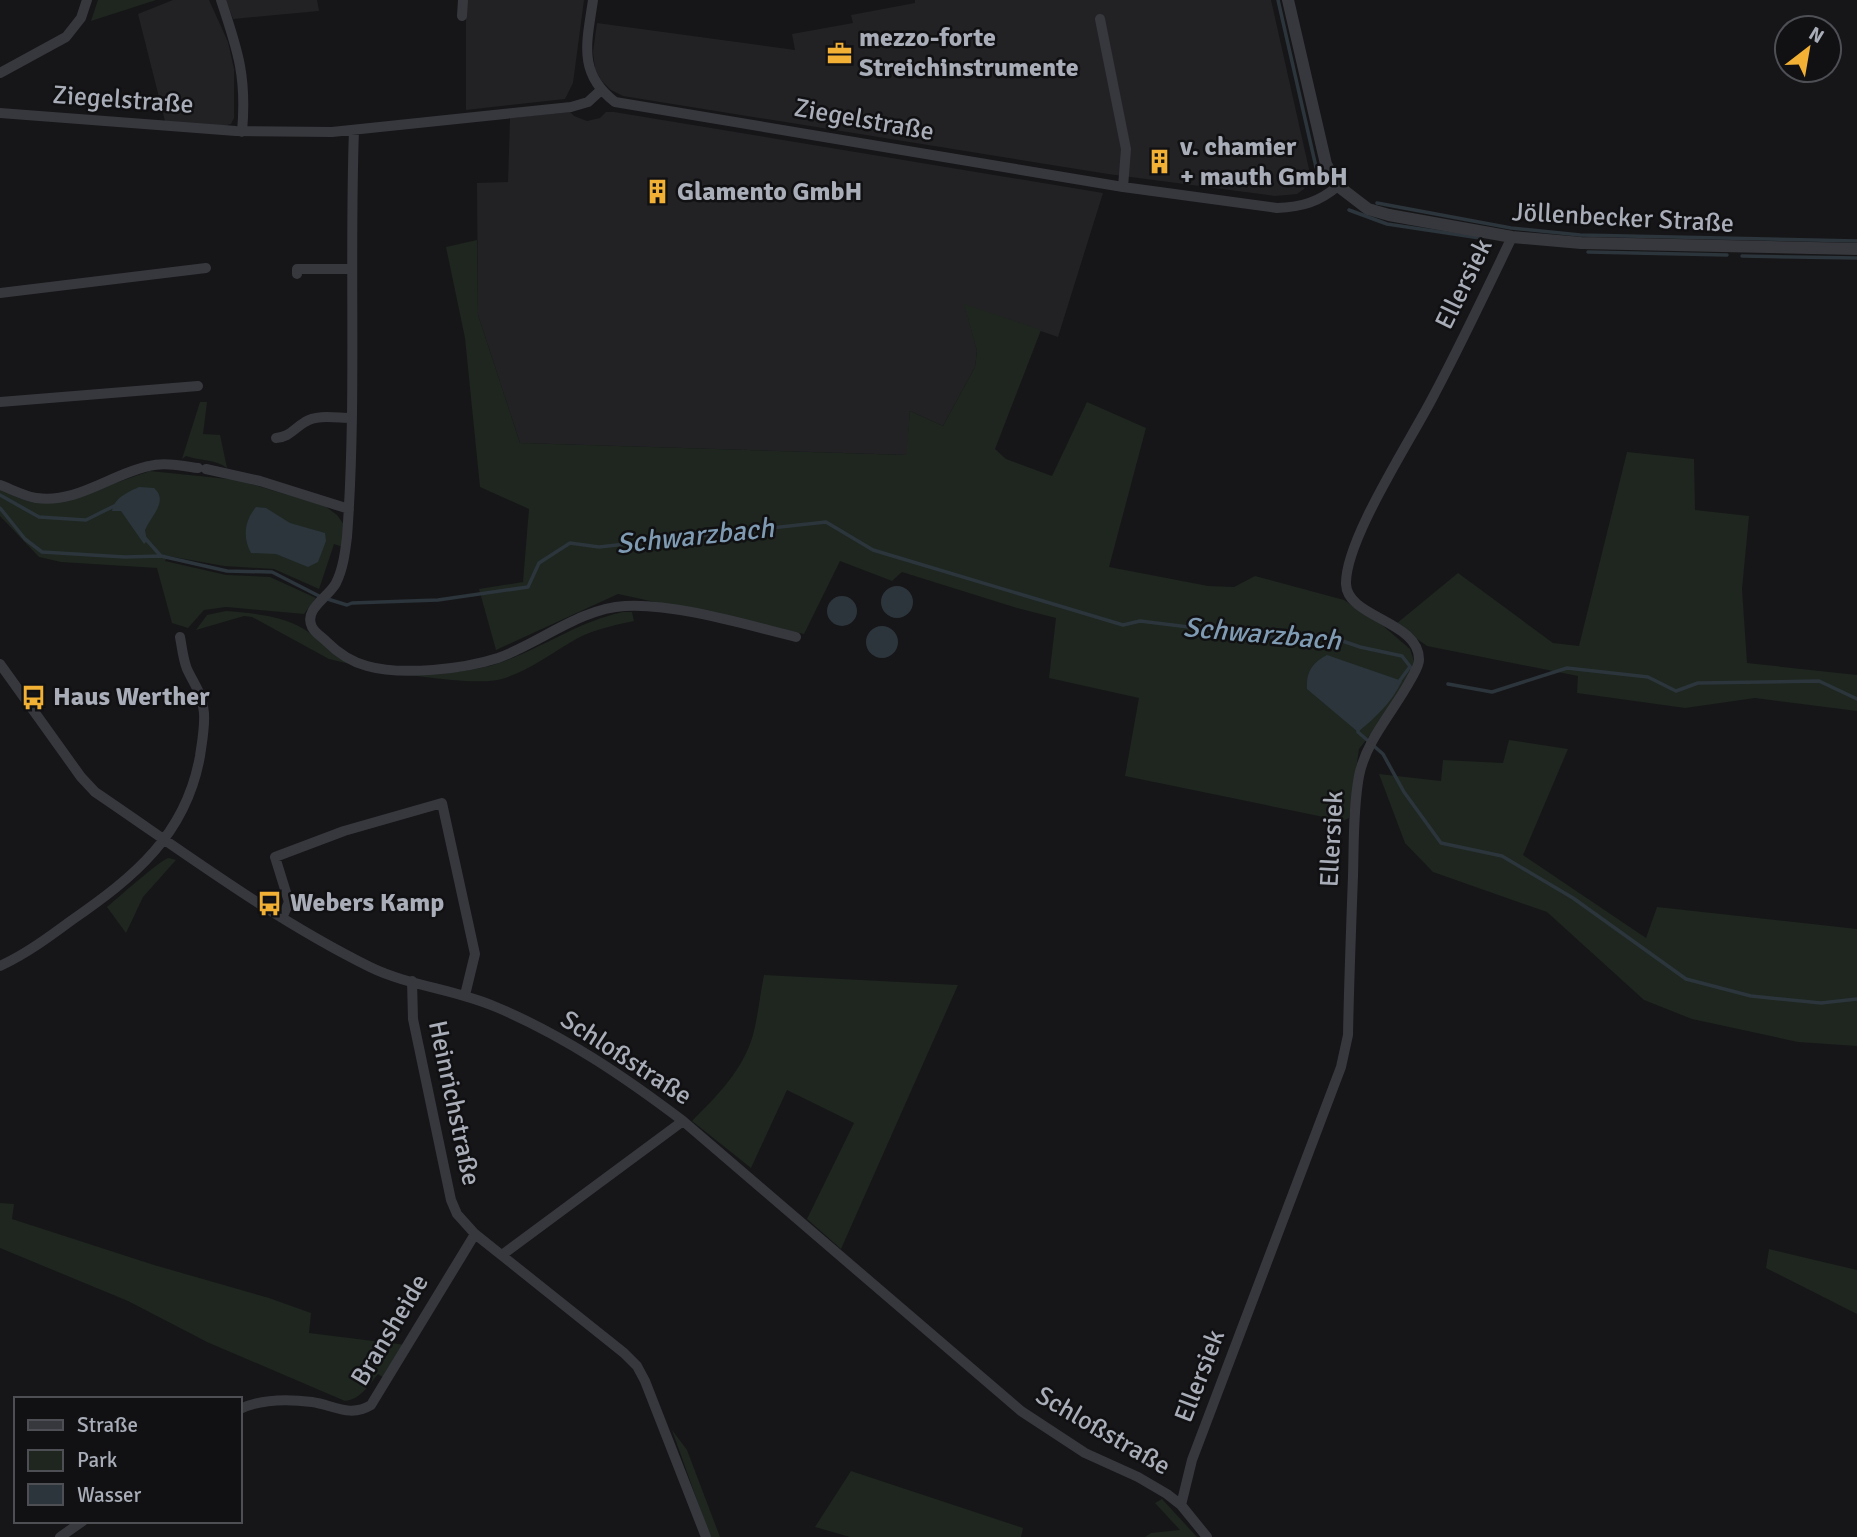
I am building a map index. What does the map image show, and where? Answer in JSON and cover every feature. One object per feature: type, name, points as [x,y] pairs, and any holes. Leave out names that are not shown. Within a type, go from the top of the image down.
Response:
[{"type":"street","points":[[0,73],[66,37],[81,18],[87,0]]},
{"type":"street","points":[[221,0],[239,57],[244,84],[242,132]]},
{"type":"street","points":[[462,16],[463,0]]},
{"type":"street","points":[[593,0],[588,38],[588,67],[600,91]]},
{"type":"street","name":"Jöllenbecker Straße","points":[[1288,0],[1326,164],[1338,186],[1368,209],[1512,237],[1581,243],[1857,249]]},
{"type":"street","points":[[1100,19],[1126,149],[1124,187]]},
{"type":"street","name":"Ziegelstraße","points":[[0,113],[242,132],[332,132],[571,107],[588,102],[600,91],[615,102],[1124,187],[1277,208],[1317,201],[1338,186]]},
{"type":"street","points":[[354,130],[349,509],[345,556],[331,591],[320,601],[309,620],[313,629],[352,661],[387,669],[457,668],[499,657],[596,612],[623,606],[668,609],[796,636]]},
{"type":"street","name":"Ellersiek","points":[[1181,1505],[1192,1460],[1341,1067],[1348,1035],[1354,829],[1359,777],[1371,744],[1419,662],[1418,650],[1411,640],[1395,627],[1353,602],[1348,593],[1347,576],[1352,553],[1369,514],[1435,394],[1512,237]]},
{"type":"street","points":[[0,293],[206,268]]},
{"type":"street","points":[[297,274],[297,269],[352,269]]},
{"type":"street","points":[[0,402],[198,386]]},
{"type":"street","points":[[275,438],[286,437],[305,421],[315,418],[351,418]]},
{"type":"street","points":[[0,485],[35,498],[57,498],[78,493],[150,465],[177,465],[260,481],[349,509]]},
{"type":"street","points":[[0,966],[21,957],[112,893],[145,864],[182,812],[195,781],[204,728],[203,704],[187,669],[180,637]]},
{"type":"street","name":"Schloßstraße","points":[[0,664],[81,776],[96,792],[282,918],[368,965],[389,976],[465,995],[496,1007],[540,1028],[631,1083],[682,1121],[1021,1411],[1085,1453],[1138,1477],[1181,1505],[1207,1537]]},
{"type":"street","points":[[282,918],[289,902],[275,857],[344,831],[442,803],[475,954],[465,995]]},
{"type":"street","name":"Heinrichstraße","points":[[412,981],[413,1019],[451,1200],[457,1214],[475,1234],[636,1366],[645,1381],[706,1537]]},
{"type":"street","points":[[502,1255],[682,1121]]},
{"type":"street","name":"Bransheide","points":[[242,1408],[286,1400],[314,1402],[351,1412],[362,1411],[371,1405],[475,1234]]},
{"type":"street","points":[[60,1537],[80,1523]]},
{"type":"shaded area","points":[[173,0],[209,0],[228,42],[234,69],[234,118],[231,124],[224,126],[165,121],[138,14]]},
{"type":"shaded area","points":[[226,0],[317,0],[319,11],[233,19]]},
{"type":"shaded area","points":[[466,0],[584,0],[573,83],[565,99],[466,110]]},
{"type":"shaded area","points":[[915,0],[1271,0],[1311,178],[1297,194],[1275,196],[1108,174],[623,96],[611,90],[595,69],[593,52],[597,23],[795,50],[792,34],[853,23],[851,15],[915,3]]},
{"type":"shaded area","points":[[570,112],[587,121],[600,118],[606,112],[614,112],[1103,193],[1058,337],[965,305],[977,351],[975,367],[943,426],[910,411],[907,455],[520,443],[478,315],[477,183],[508,182],[510,118]]},
{"type":"green space","points":[[98,0],[156,0],[91,21]]},
{"type":"green space","points":[[477,240],[478,315],[520,443],[906,455],[910,411],[943,426],[975,367],[977,351],[964,304],[1041,330],[995,449],[1006,459],[1052,476],[1087,402],[1146,428],[1109,567],[1208,586],[1234,587],[1255,576],[1344,600],[1382,625],[1410,649],[1415,664],[1396,702],[1359,749],[1349,818],[1343,821],[1125,776],[1139,698],[1049,678],[1056,618],[902,572],[892,581],[840,561],[804,634],[618,594],[496,650],[479,589],[523,582],[529,509],[480,487],[465,338],[446,247]]},
{"type":"green space","points":[[200,402],[207,402],[203,434],[220,435],[227,468],[218,463],[186,456],[182,459]]},
{"type":"green space","points":[[1627,452],[1694,459],[1695,510],[1749,516],[1742,589],[1747,663],[1857,675],[1857,711],[1755,698],[1685,708],[1577,693],[1578,676],[1427,646],[1396,624],[1458,573],[1553,643],[1579,646]]},
{"type":"green space","points":[[150,471],[238,480],[325,506],[337,515],[345,526],[343,547],[334,544],[319,589],[274,569],[224,566],[168,556],[165,561],[226,575],[270,577],[316,598],[304,614],[226,607],[204,610],[188,628],[172,623],[157,568],[61,562],[39,557],[0,516],[0,488],[72,498]]},
{"type":"green space","points":[[226,611],[259,614],[301,627],[350,664],[329,659],[252,617],[244,616],[196,630],[207,615]]},
{"type":"green space","points":[[623,612],[632,612],[634,621],[585,635],[502,679],[470,681],[410,675],[491,666],[577,628]]},
{"type":"green space","points":[[1509,740],[1568,749],[1523,855],[1646,938],[1657,907],[1857,929],[1857,1046],[1798,1042],[1692,1019],[1644,1000],[1547,912],[1433,872],[1405,843],[1379,774],[1441,781],[1443,760],[1503,763]]},
{"type":"green space","points":[[169,858],[176,860],[143,897],[126,933],[107,907]]},
{"type":"green space","points":[[764,975],[958,985],[841,1249],[807,1219],[854,1123],[787,1090],[751,1168],[692,1121],[720,1092],[749,1048]]},
{"type":"green space","points":[[0,1203],[14,1204],[12,1219],[311,1313],[309,1333],[406,1345],[384,1378],[378,1374],[360,1395],[345,1401],[207,1342],[128,1301],[0,1248]]},
{"type":"green space","points":[[1769,1249],[1857,1270],[1857,1314],[1766,1268]]},
{"type":"green space","points":[[672,1430],[687,1450],[720,1537],[710,1537]]},
{"type":"green space","points":[[851,1471],[1023,1528],[1021,1537],[850,1537],[815,1527]]},
{"type":"green space","points":[[1162,1499],[1197,1537],[1145,1537],[1151,1533],[1180,1530],[1155,1503]]},
{"type":"water","points":[[139,487],[154,488],[160,498],[145,530],[147,541],[144,544],[121,511],[112,511],[119,499]]},
{"type":"water","points":[[256,507],[266,508],[290,523],[325,533],[326,541],[318,562],[308,567],[276,554],[251,553],[246,541],[246,529],[249,517]]},
{"type":"water","points":[[897,586],[908,591],[913,602],[908,613],[897,618],[886,613],[881,602],[886,591]]},
{"type":"water","points":[[842,596],[853,600],[857,611],[853,622],[842,626],[831,622],[827,611],[831,600]]},
{"type":"water","points":[[882,626],[893,631],[898,642],[893,653],[882,658],[871,653],[866,642],[871,631]]},
{"type":"water","points":[[1327,655],[1402,681],[1383,709],[1358,732],[1307,689],[1311,669]]},
{"type":"waterway","points":[[1278,0],[1316,167],[1321,177]]},
{"type":"waterway","points":[[1377,203],[1511,228],[1580,235],[1857,241]]},
{"type":"waterway","points":[[1349,210],[1387,224],[1480,238]]},
{"type":"waterway","points":[[1588,252],[1727,255]]},
{"type":"waterway","points":[[1742,256],[1857,258]]},
{"type":"waterway","points":[[0,495],[39,517],[86,520],[114,506]]},
{"type":"waterway","name":"Schwarzbach","points":[[0,508],[25,539],[42,552],[125,557],[161,556],[227,571],[272,572],[321,597],[347,605],[438,600],[528,587],[539,563],[570,543],[599,547],[826,522],[873,550],[1123,625],[1140,621],[1295,640],[1331,637],[1360,647],[1402,656],[1412,669]]},
{"type":"waterway","points":[[144,537],[160,555]]},
{"type":"waterway","name":"Schwarzbach","points":[[1398,683],[1409,668]]},
{"type":"waterway","name":"Schwarzbach","points":[[1448,684],[1492,692],[1567,668],[1648,677],[1676,691],[1698,683],[1819,681],[1857,699]]},
{"type":"waterway","points":[[1358,729],[1358,732],[1383,754],[1404,792],[1441,843],[1502,856],[1573,898],[1686,979],[1751,996],[1821,1003],[1857,999]]},
{"type":"place","name":"mezzo-forte Streichinstrumente","points":[[839,53]]},
{"type":"place","name":"v. chamier + mauth GmbH","points":[[1160,162]]},
{"type":"place","name":"Glamento GmbH","points":[[657,192]]},
{"type":"place","name":"Haus Werther","points":[[33,697]]},
{"type":"place","name":"Webers Kamp","points":[[270,903]]}]
